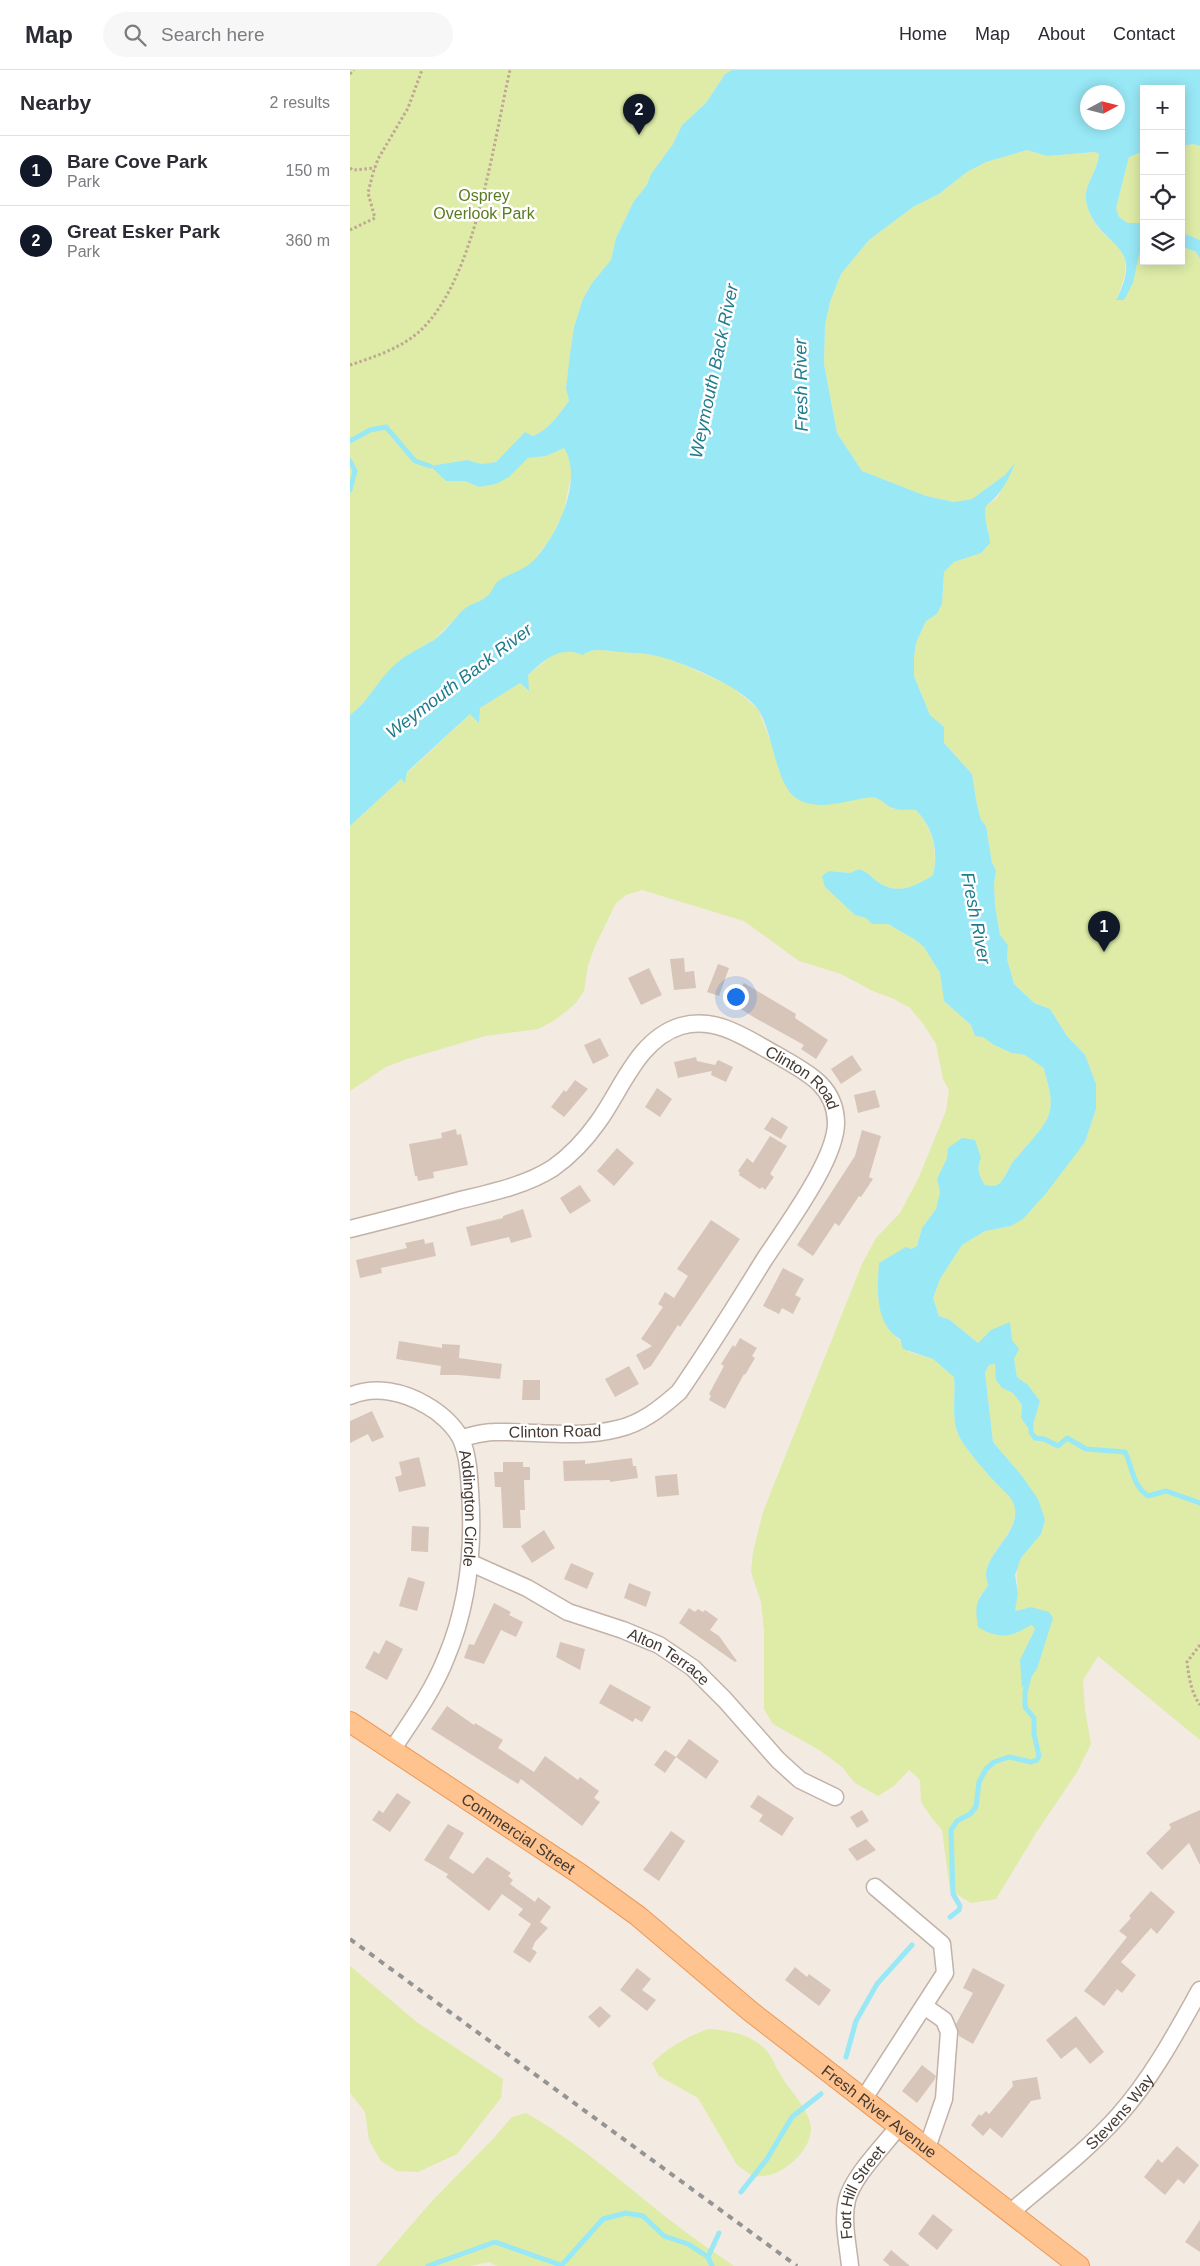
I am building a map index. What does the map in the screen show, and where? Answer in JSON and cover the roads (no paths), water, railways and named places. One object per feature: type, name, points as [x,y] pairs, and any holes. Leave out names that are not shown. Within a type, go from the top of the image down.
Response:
[{"type":"main road","name":"Commercial Street","points":[[350,1722],[580,1874],[638,1916],[681,1953]]},
{"type":"main road","name":"Fresh River Avenue","points":[[681,1953],[750,2011],[863,2100],[1080,2266]]},
{"type":"street","name":"Clinton Road","points":[[350,1229],[485,1194],[530,1180],[553,1167],[577,1148],[598,1122],[634,1064],[651,1045],[666,1033],[680,1026],[696,1023],[713,1024],[733,1030],[805,1071],[824,1087],[832,1103],[836,1123],[831,1147],[812,1185],[679,1392],[662,1407],[641,1420],[618,1429],[569,1434],[492,1432],[460,1438]]},
{"type":"street","name":"Addington Circle","points":[[350,1396],[382,1390],[411,1396],[439,1412],[460,1438],[469,1466],[472,1510],[471,1563],[460,1612],[447,1657],[431,1691],[392,1750]]},
{"type":"street","name":"Alton Terrace","points":[[471,1563],[527,1588],[568,1612],[623,1630],[659,1645],[692,1668],[725,1700],[778,1760],[800,1780],[835,1797]]},
{"type":"street","points":[[863,2100],[945,1973],[942,1944],[875,1888]]},
{"type":"street","name":"Stevens Way","points":[[1011,2212],[1088,2146],[1119,2115],[1172,2039],[1200,1990]]},
{"type":"street","points":[[924,2006],[944,2020],[949,2032],[944,2099],[927,2148]]},
{"type":"street","name":"Fort Hill Street","points":[[850,2266],[845,2211],[847,2199],[852,2186],[898,2127]]},
{"type":"water","name":"Weymouth Back River","points":[[732,70],[1200,70],[1200,146],[1193,144],[1185,145],[1185,85],[1140,85],[1140,153],[1129,157],[1116,208],[1119,217],[1128,223],[1140,223],[1140,250],[1133,283],[1124,300],[1116,300],[1124,281],[1126,266],[1124,256],[1093,219],[1087,205],[1086,192],[1099,154],[1095,152],[1047,156],[1027,150],[986,162],[967,172],[939,194],[913,207],[869,240],[841,274],[830,302],[825,325],[824,364],[837,433],[862,471],[926,496],[954,502],[972,499],[1005,475],[1015,463],[1004,487],[986,506],[985,511],[990,543],[981,553],[954,562],[944,572],[942,604],[937,614],[926,621],[916,643],[914,676],[930,715],[944,727],[944,743],[972,774],[977,805],[981,820],[986,826],[992,863],[996,870],[994,884],[995,906],[1000,935],[1008,945],[1007,959],[1014,984],[1034,1003],[1050,1009],[1067,1036],[1085,1055],[1096,1084],[1096,1109],[1085,1142],[1047,1192],[1024,1218],[1011,1226],[985,1231],[962,1245],[940,1279],[933,1298],[939,1316],[950,1320],[978,1343],[991,1330],[1010,1322],[1012,1340],[1019,1349],[1014,1359],[1017,1377],[1028,1385],[1040,1401],[1031,1432],[1021,1418],[1022,1405],[1013,1393],[1002,1388],[996,1380],[995,1364],[989,1365],[985,1372],[993,1442],[1022,1476],[1038,1499],[1045,1520],[1041,1534],[1021,1558],[1015,1575],[1018,1593],[1015,1611],[1031,1607],[1049,1612],[1053,1618],[1037,1669],[1022,1688],[1020,1660],[1035,1629],[1032,1625],[1013,1634],[992,1634],[978,1627],[976,1614],[978,1601],[988,1586],[986,1575],[991,1558],[1012,1527],[1015,1518],[1014,1505],[960,1439],[954,1413],[954,1377],[933,1359],[903,1349],[900,1339],[892,1333],[882,1316],[879,1306],[878,1284],[879,1263],[906,1247],[911,1249],[917,1246],[922,1228],[936,1209],[940,1192],[937,1179],[947,1158],[948,1148],[962,1138],[975,1140],[981,1158],[979,1172],[981,1179],[985,1185],[995,1186],[1002,1181],[1012,1163],[1046,1122],[1051,1104],[1050,1092],[1044,1068],[1025,1055],[1012,1053],[994,1045],[983,1037],[975,1036],[971,1025],[944,1001],[940,973],[924,947],[888,924],[872,924],[866,918],[855,915],[825,887],[822,876],[829,871],[850,873],[859,869],[885,886],[900,889],[913,886],[927,879],[933,875],[935,848],[927,824],[922,817],[916,810],[895,809],[881,800],[871,797],[822,805],[804,802],[796,798],[783,781],[762,717],[749,700],[711,676],[669,659],[648,654],[600,650],[591,651],[583,655],[575,652],[560,653],[546,659],[528,675],[529,691],[520,683],[480,708],[479,723],[470,714],[407,772],[405,783],[401,779],[350,826],[350,715],[362,704],[398,662],[438,637],[465,608],[488,596],[497,582],[524,568],[533,561],[551,538],[559,523],[569,491],[571,475],[569,461],[564,448],[546,456],[528,458],[509,477],[496,484],[479,487],[465,481],[446,481],[430,466],[467,460],[482,464],[496,462],[525,432],[533,436],[549,426],[569,401],[566,388],[570,354],[574,327],[583,299],[592,283],[611,260],[616,238],[634,201],[647,185],[651,174],[673,144],[682,125],[706,103],[725,74]]},
{"type":"water","points":[[1185,234],[1200,240],[1200,259],[1196,252],[1185,248]]},
{"type":"waterway","points":[[350,441],[370,430],[386,427],[415,461],[430,466]]},
{"type":"waterway","points":[[350,461],[355,471],[350,490]]},
{"type":"waterway","points":[[1031,1426],[1031,1432],[1035,1438],[1044,1439],[1058,1446],[1067,1438],[1086,1449],[1125,1452],[1139,1487],[1148,1496],[1166,1491],[1200,1503]]},
{"type":"waterway","name":"Fresh River","points":[[950,1917],[959,1910],[960,1906],[953,1894],[951,1830],[957,1821],[970,1814],[976,1807],[979,1782],[986,1769],[994,1762],[1009,1757],[1031,1762],[1037,1760],[1039,1756],[1034,1734],[1034,1718],[1025,1707],[1025,1692],[1030,1673]]},
{"type":"waterway","name":"Fresh River","points":[[846,2057],[856,2021],[877,1984],[912,1945]]},
{"type":"waterway","name":"Fresh River","points":[[741,2192],[767,2159],[792,2117],[821,2094]]},
{"type":"waterway","points":[[561,2266],[603,2219],[626,2213],[643,2216],[664,2236],[688,2244],[708,2257]]},
{"type":"waterway","name":"Fresh River","points":[[712,2266],[708,2257],[719,2233]]},
{"type":"waterway","points":[[428,2266],[495,2242],[561,2265]]},
{"type":"railway","points":[[350,1939],[797,2266]]},
{"type":"place","name":"Great Esker Park","points":[[639,135]]},
{"type":"place","name":"Bare Cove Park","points":[[1104,952]]},
{"type":"park label","name":"Osprey Overlook Park","points":[[484,204]]}]
